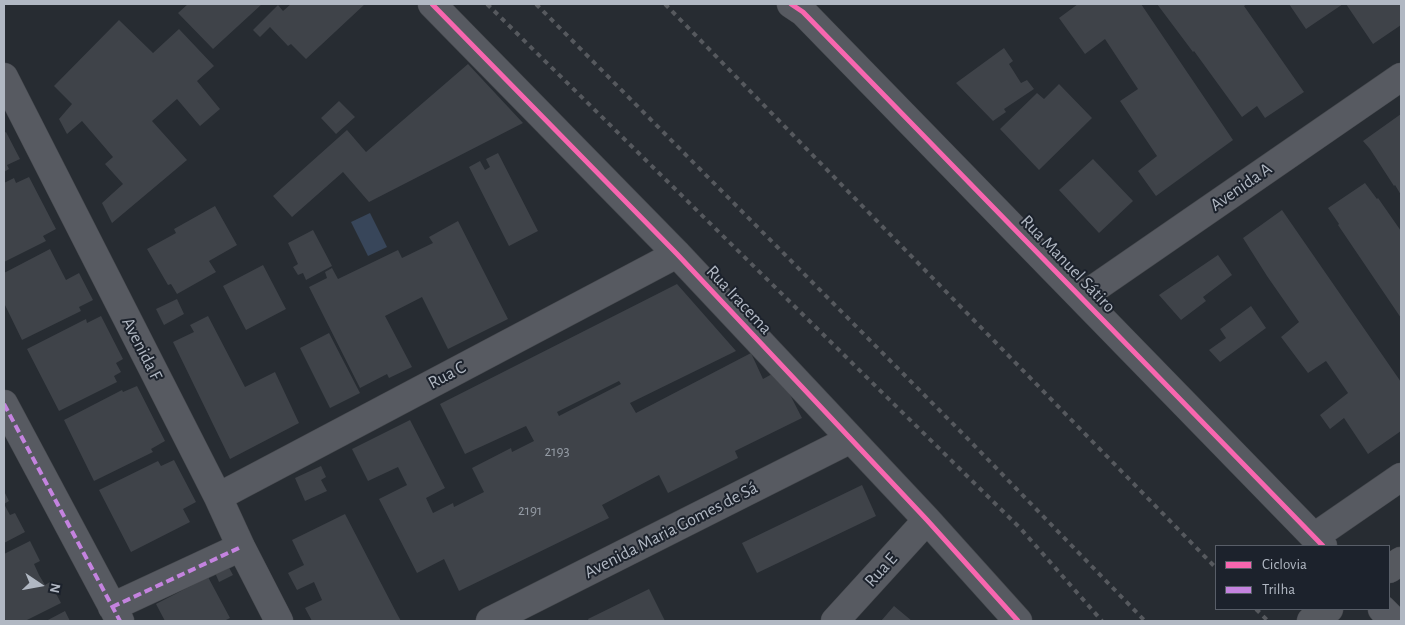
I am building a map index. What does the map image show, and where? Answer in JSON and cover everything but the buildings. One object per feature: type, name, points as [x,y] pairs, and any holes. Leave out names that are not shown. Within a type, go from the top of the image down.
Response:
[{"type":"street","name":"Rua Iracema","points":[[432,4],[677,254],[927,520],[1018,621]]},
{"type":"street","name":"Rua Manuel Sátiro","points":[[802,6],[1318,541]]},
{"type":"street","name":"Avenida F","points":[[4,77],[280,621]]},
{"type":"street","name":"Avenida A","points":[[1082,297],[1401,77]]},
{"type":"street","name":"Rua C","points":[[218,496],[677,254]]},
{"type":"street","points":[[4,404],[116,614],[241,547]]},
{"type":"street","name":"Avenida Maria Gomes de Sá","points":[[490,621],[851,439]]},
{"type":"street","points":[[1318,541],[1401,477]]},
{"type":"street","name":"Rua E","points":[[835,621],[927,520]]},
{"type":"street","points":[[1390,568],[1401,561]]},
{"type":"street","points":[[1311,621],[1328,610]]},
{"type":"street","points":[[1383,610],[1394,621]]},
{"type":"water","points":[[370,213],[387,247],[368,256],[351,222]]},
{"type":"railway","points":[[487,4],[1021,529],[1102,621]]},
{"type":"railway","points":[[536,4],[966,437],[1145,621]]},
{"type":"railway","points":[[665,4],[1215,567]]},
{"type":"railway","points":[[1257,610],[1268,621]]},
{"type":"marked path","points":[[4,404],[120,621]]},
{"type":"marked path","points":[[112,607],[241,547]]},
{"type":"cycle path","points":[[432,4],[677,254],[927,520],[1018,621]]},
{"type":"cycle path","points":[[791,4],[803,12],[1322,545]]}]
